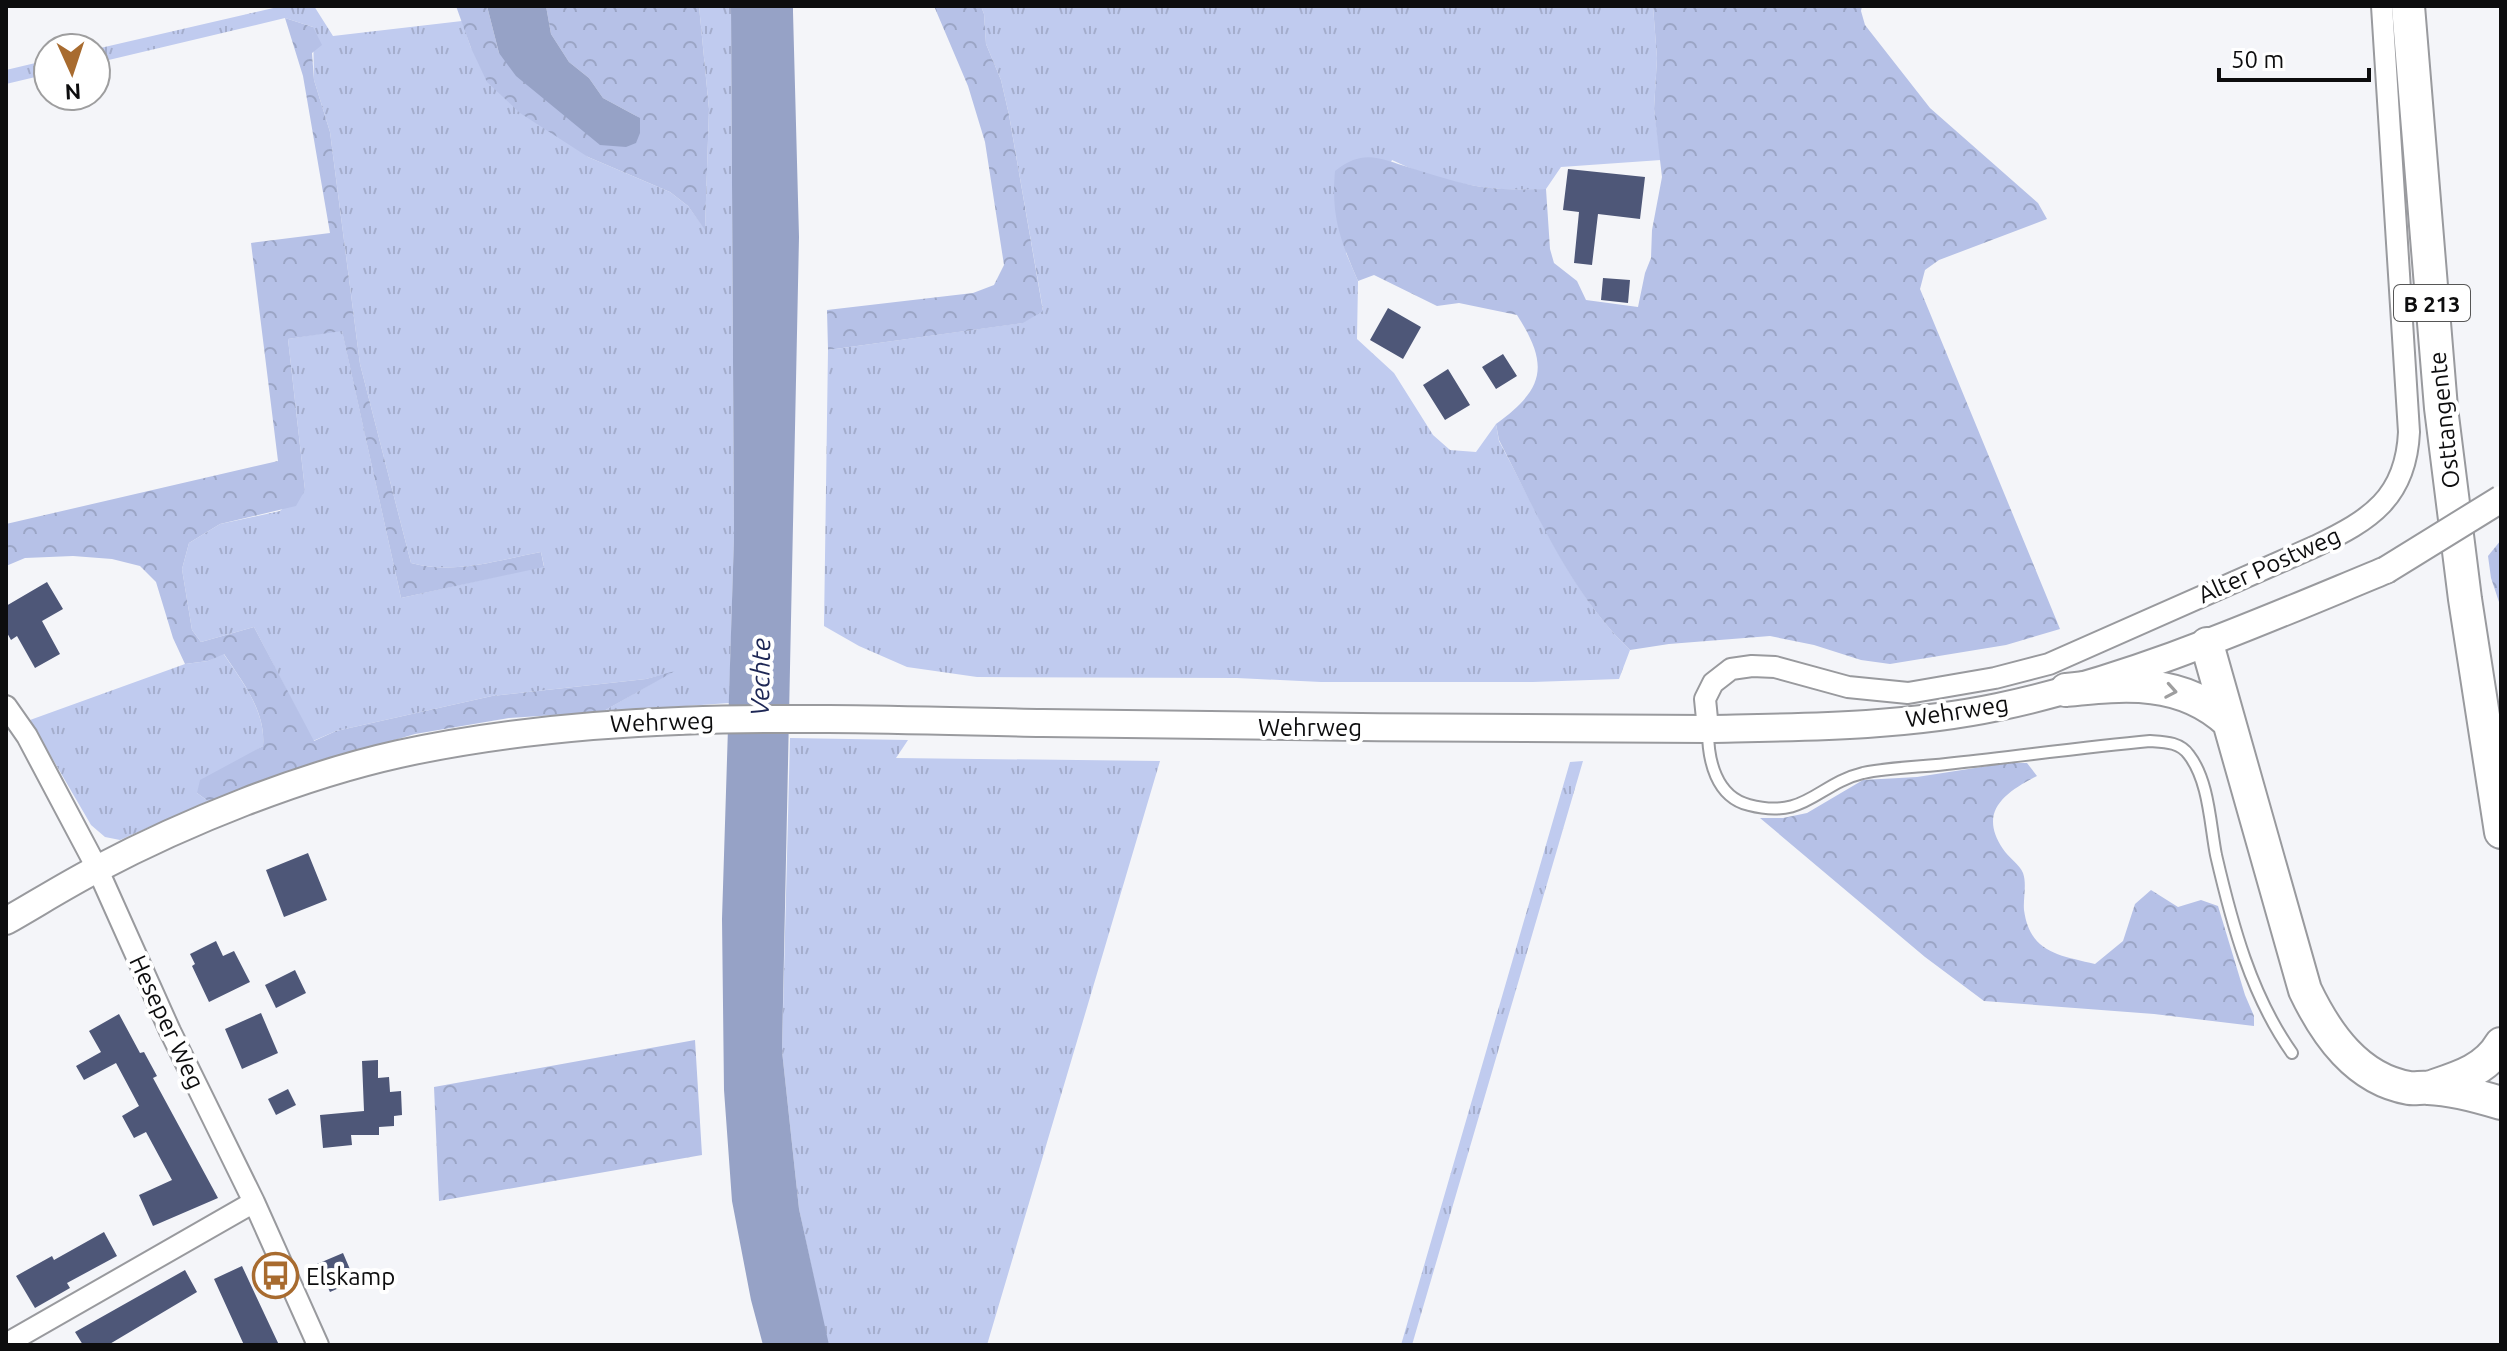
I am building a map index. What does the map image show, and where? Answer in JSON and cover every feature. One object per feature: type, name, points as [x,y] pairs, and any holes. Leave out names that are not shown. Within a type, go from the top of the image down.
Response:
[{"type":"main road","name":"Osttangente","points":[[2408,6],[2441,408],[2465,599],[2498,793],[2501,832]]},
{"type":"main road","points":[[2207,644],[2305,990],[2318,1018],[2338,1046],[2359,1065],[2399,1084],[2501,1103]]},
{"type":"main road","points":[[2066,690],[2120,684],[2165,689],[2189,694],[2212,706],[2229,722]]},
{"type":"main road","points":[[2429,1088],[2480,1068],[2501,1044]]},
{"type":"street","name":"Alter Postweg","points":[[1708,729],[1705,699],[1713,683],[1731,669],[1775,667],[1848,687],[1908,693],[1995,678],[2049,664],[2316,546],[2357,526],[2379,510],[2393,492],[2402,469],[2409,432],[2382,6]]},
{"type":"street","name":"Wehrweg","points":[[6,921],[97,868],[207,817],[309,780],[393,755],[534,730],[707,720],[1708,729],[1917,719],[1997,707],[2066,690],[2207,644],[2386,570],[2501,499]]},
{"type":"street","name":"Heseper Weg","points":[[6,706],[27,736],[97,868],[318,1345]]},
{"type":"street","points":[[6,1344],[254,1202]]},
{"type":"lane","points":[[1708,729],[1711,767],[1718,782],[1745,805],[1781,809],[1800,806],[1864,773],[2140,742],[2170,742],[2181,747],[2189,755],[2202,784],[2224,889],[2251,977],[2270,1021],[2292,1053]]},
{"type":"green space","points":[[282,6],[314,6],[333,36],[462,21],[471,48],[588,157],[670,192],[688,206],[705,229],[709,109],[699,6],[731,6],[734,537],[729,703],[602,712],[670,673],[646,679],[492,696],[336,731],[313,741],[254,627],[201,642],[192,630],[182,569],[189,543],[220,524],[280,511],[305,490],[288,339],[342,330],[401,598],[544,566],[541,552],[460,567],[411,563],[360,364],[330,132],[314,80],[313,27],[285,18],[112,59],[112,45]]},
{"type":"green space","points":[[456,6],[487,6],[499,53],[640,118],[603,98],[589,78],[569,62],[551,34],[546,6],[699,6],[709,109],[705,230],[688,206],[670,192],[588,157],[520,113],[487,82]]},
{"type":"green space","points":[[934,6],[981,6],[984,14],[986,44],[1001,80],[1009,115],[1043,311],[1023,323],[828,350],[827,310],[973,293],[994,285],[1004,265],[985,142],[968,86]]},
{"type":"green space","points":[[981,6],[1653,6],[1657,58],[1654,109],[1661,160],[1561,167],[1546,189],[1527,190],[1468,185],[1429,175],[1392,160],[1346,253],[1358,281],[1357,339],[1394,373],[1433,435],[1450,450],[1476,452],[1496,424],[1499,441],[1572,577],[1630,650],[1619,679],[1321,682],[1237,678],[977,677],[907,667],[859,646],[824,626],[828,350],[1022,323],[1043,310],[1009,115],[1001,80],[986,44]]},
{"type":"green space","points":[[1653,6],[1862,6],[1865,25],[1930,108],[2038,203],[2047,219],[1939,260],[1925,270],[1920,289],[2060,629],[2006,645],[1890,664],[1861,660],[1814,645],[1770,636],[1630,650],[1572,578],[1499,440],[1496,424],[1524,399],[1537,376],[1538,363],[1534,349],[1517,315],[1459,303],[1437,306],[1374,275],[1358,281],[1338,228],[1334,202],[1335,171],[1355,160],[1372,158],[1471,185],[1546,189],[1550,249],[1554,263],[1577,281],[1586,300],[1638,307],[1651,258],[1652,230],[1662,177],[1654,109],[1657,58]]},
{"type":"green space","points":[[285,18],[313,27],[322,45],[312,53],[314,80],[330,132],[360,364],[411,563],[460,567],[541,552],[544,567],[401,598],[342,331],[288,339],[305,490],[296,506],[220,524],[189,543],[182,569],[192,630],[201,642],[254,627],[314,741],[336,731],[492,696],[646,679],[675,671],[602,712],[509,718],[415,734],[323,761],[208,801],[197,793],[200,780],[263,746],[257,709],[224,654],[208,661],[185,664],[173,638],[156,582],[140,566],[112,559],[73,556],[25,558],[6,566],[6,524],[278,461],[251,243],[330,233],[303,76]]},
{"type":"green space","points":[[32,64],[32,78],[6,84],[6,70]]},
{"type":"green space","points":[[2501,540],[2501,608],[2491,578],[2488,556]]},
{"type":"green space","points":[[223,653],[257,709],[263,746],[197,793],[208,801],[120,840],[105,837],[91,825],[30,720],[185,664],[208,661]]},
{"type":"green space","points":[[790,738],[908,740],[896,758],[1160,761],[987,1345],[829,1345],[827,1340],[799,1209],[782,1051]]},
{"type":"green space","points":[[1583,761],[1412,1345],[1401,1345],[1570,762]]},
{"type":"green space","points":[[2007,763],[2027,763],[2037,776],[2005,797],[1994,814],[1993,824],[2003,849],[2023,873],[2027,924],[2040,944],[2058,954],[2095,964],[2123,941],[2135,904],[2151,890],[2178,907],[2201,900],[2218,906],[2254,1016],[2254,1026],[2154,1014],[1984,1001],[1925,957],[1760,818],[1783,818],[1807,813],[1863,780],[1917,777]]},
{"type":"green space","points":[[695,1040],[702,1155],[439,1201],[434,1087]]},
{"type":"water","points":[[487,6],[546,6],[551,34],[569,62],[589,78],[603,98],[640,118],[636,143],[626,147],[600,145],[516,76],[499,53]]},
{"type":"water","name":"Vechte","points":[[731,6],[793,6],[799,237],[782,1051],[799,1209],[829,1345],[763,1345],[732,1201],[724,1090],[722,919],[734,537]]},
{"type":"building","points":[[1568,169],[1645,177],[1640,219],[1598,214],[1592,265],[1574,263],[1579,212],[1563,210]]},
{"type":"building","points":[[1603,278],[1630,280],[1628,303],[1601,300]]},
{"type":"building","points":[[1388,308],[1421,327],[1403,359],[1370,340]]},
{"type":"building","points":[[1503,354],[1517,376],[1496,389],[1482,367]]},
{"type":"building","points":[[1448,369],[1470,405],[1445,420],[1423,385]]},
{"type":"building","points":[[47,582],[63,609],[42,621],[60,654],[35,668],[17,636],[11,640],[6,631],[6,606]]},
{"type":"building","points":[[308,853],[327,900],[284,917],[266,870]]},
{"type":"building","points":[[216,941],[223,956],[234,951],[250,982],[209,1002],[192,966],[195,964],[190,954]]},
{"type":"building","points":[[295,970],[306,993],[276,1008],[265,985]]},
{"type":"building","points":[[261,1013],[278,1053],[242,1069],[225,1029]]},
{"type":"building","points":[[119,1014],[140,1053],[144,1052],[157,1076],[153,1078],[218,1198],[153,1226],[139,1195],[172,1180],[146,1132],[134,1138],[122,1116],[139,1106],[116,1063],[84,1080],[76,1066],[101,1052],[89,1031]]},
{"type":"building","points":[[378,1060],[378,1078],[389,1077],[390,1092],[401,1091],[402,1115],[394,1116],[394,1126],[379,1127],[379,1135],[351,1135],[352,1145],[323,1148],[320,1115],[364,1111],[362,1061]]},
{"type":"building","points":[[288,1089],[296,1105],[276,1115],[268,1099]]},
{"type":"building","points":[[104,1232],[117,1256],[67,1283],[70,1288],[35,1308],[16,1276],[52,1256],[54,1260]]},
{"type":"building","points":[[343,1253],[355,1281],[330,1292],[317,1264]]},
{"type":"building","points":[[242,1266],[279,1345],[244,1345],[214,1279]]},
{"type":"building","points":[[185,1270],[197,1292],[108,1345],[83,1345],[75,1332]]},
{"type":"place","name":"Elskamp","points":[[275,1276]]}]
